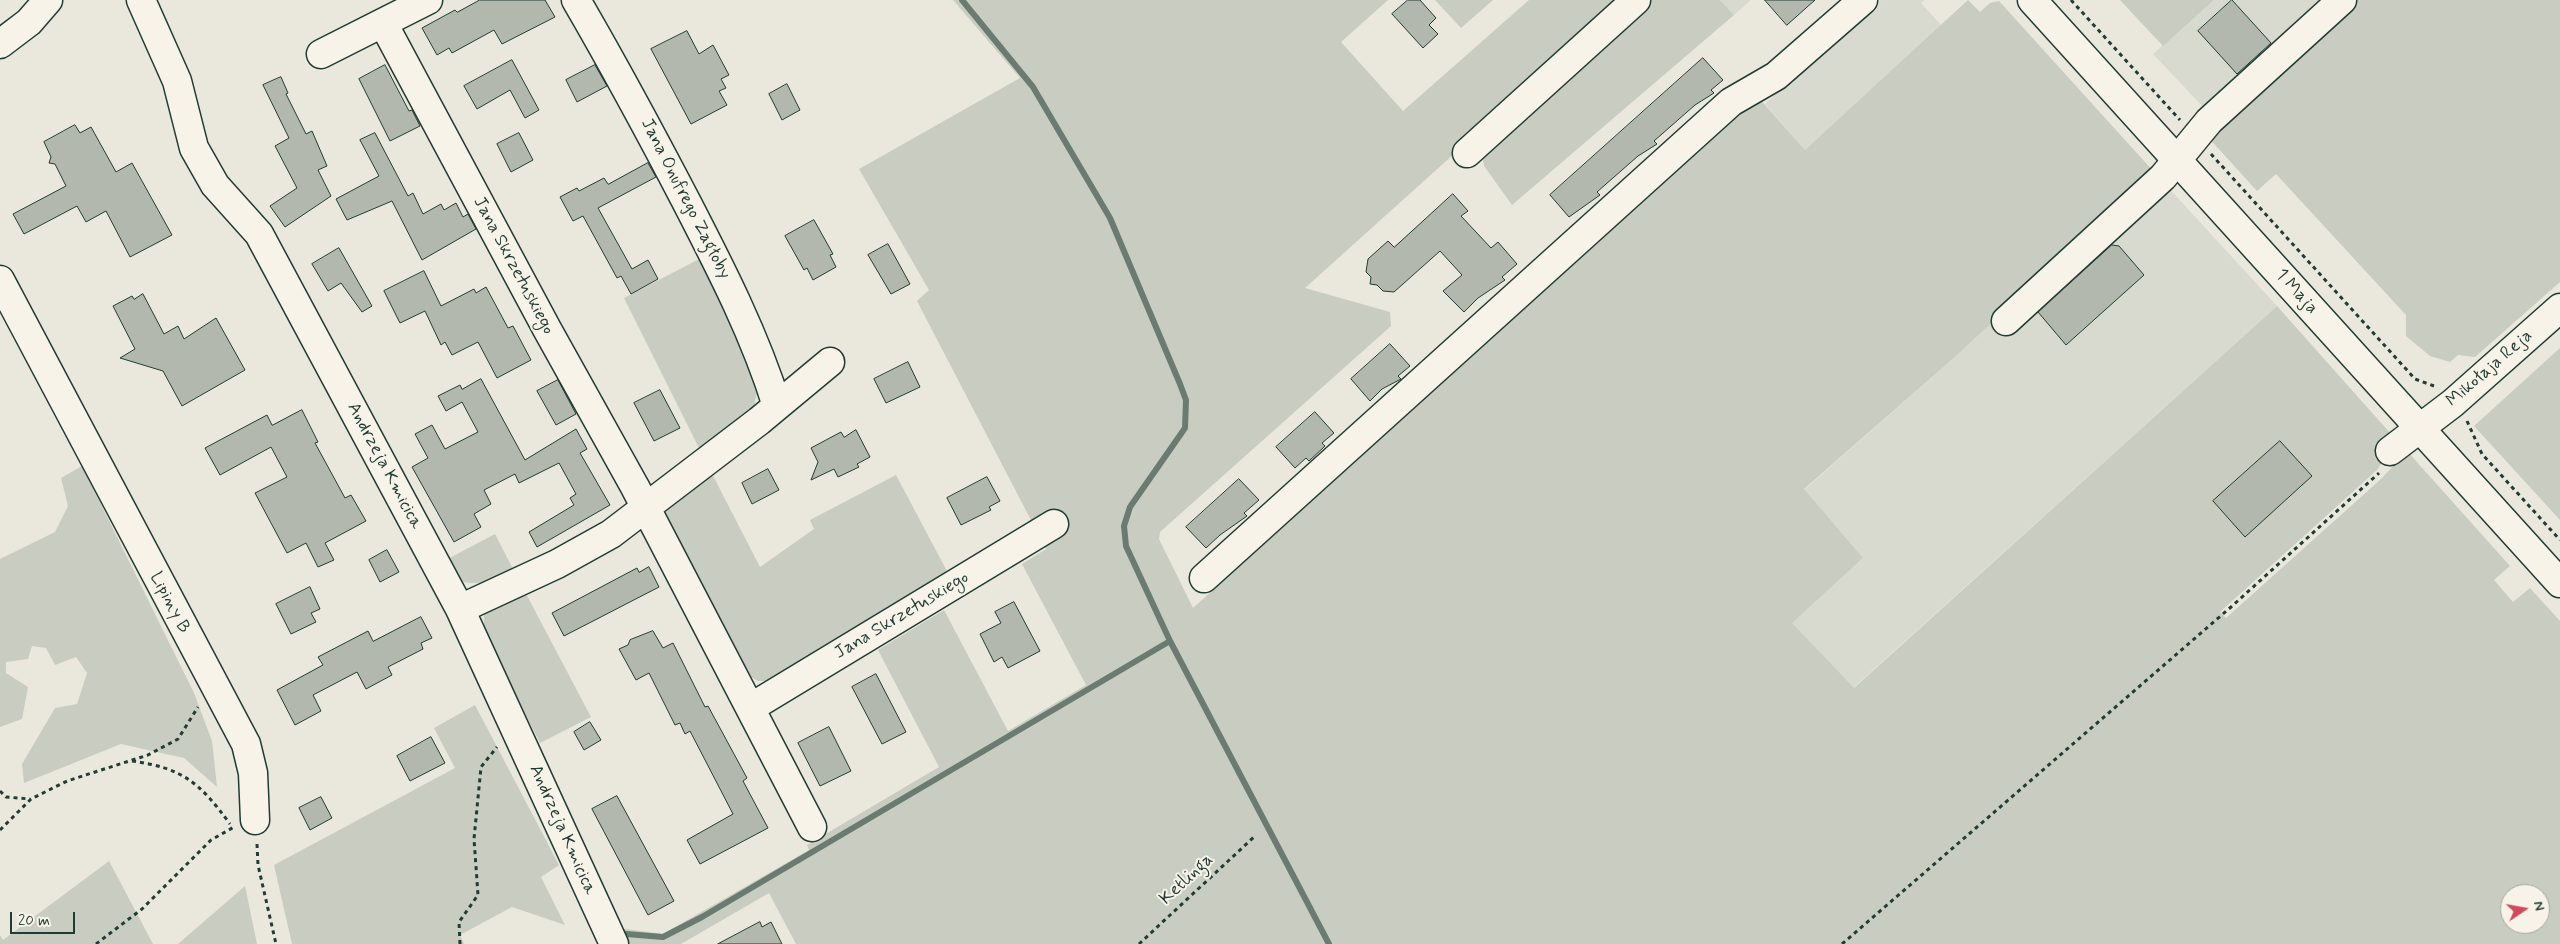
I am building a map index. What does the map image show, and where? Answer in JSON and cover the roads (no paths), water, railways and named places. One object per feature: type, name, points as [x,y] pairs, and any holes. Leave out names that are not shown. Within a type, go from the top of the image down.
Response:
[{"type":"street","name":"Andrzeja Kmicica","points":[[141,0],[177,81],[194,148],[214,185],[259,234],[460,610],[614,944]]},
{"type":"street","points":[[321,54],[428,0]]},
{"type":"street","name":"Jana Onufrego Zagłoby","points":[[576,0],[628,89],[712,252],[762,357],[777,406]]},
{"type":"street","points":[[1467,153],[1636,0]]},
{"type":"street","points":[[1204,578],[1731,102],[1776,76],[1863,0]]},
{"type":"street","name":"1 Maja","points":[[2032,0],[2560,583]]},
{"type":"street","points":[[2006,321],[2163,177],[2209,120],[2342,0]]},
{"type":"street","points":[[0,44],[19,31],[39,4]]},
{"type":"street","name":"Jana Skrzetuskiego","points":[[383,23],[646,508],[812,828]]},
{"type":"street","name":"Lipiny B","points":[[0,280],[251,756],[244,824]]},
{"type":"street","name":"Mikołaja Reja","points":[[2390,450],[2453,403],[2560,308]]},
{"type":"street","points":[[460,610],[557,564],[611,534],[777,406],[830,362]]},
{"type":"street","name":"Jana Skrzetuskiego","points":[[750,708],[1054,524]]},
{"type":"waterway","points":[[962,0],[1033,87],[1110,218],[1180,384],[1186,400],[1185,428],[1130,507],[1124,526],[1126,546],[1170,641],[1329,944]]},
{"type":"waterway","points":[[626,934],[663,937],[702,917],[1170,641]]}]
